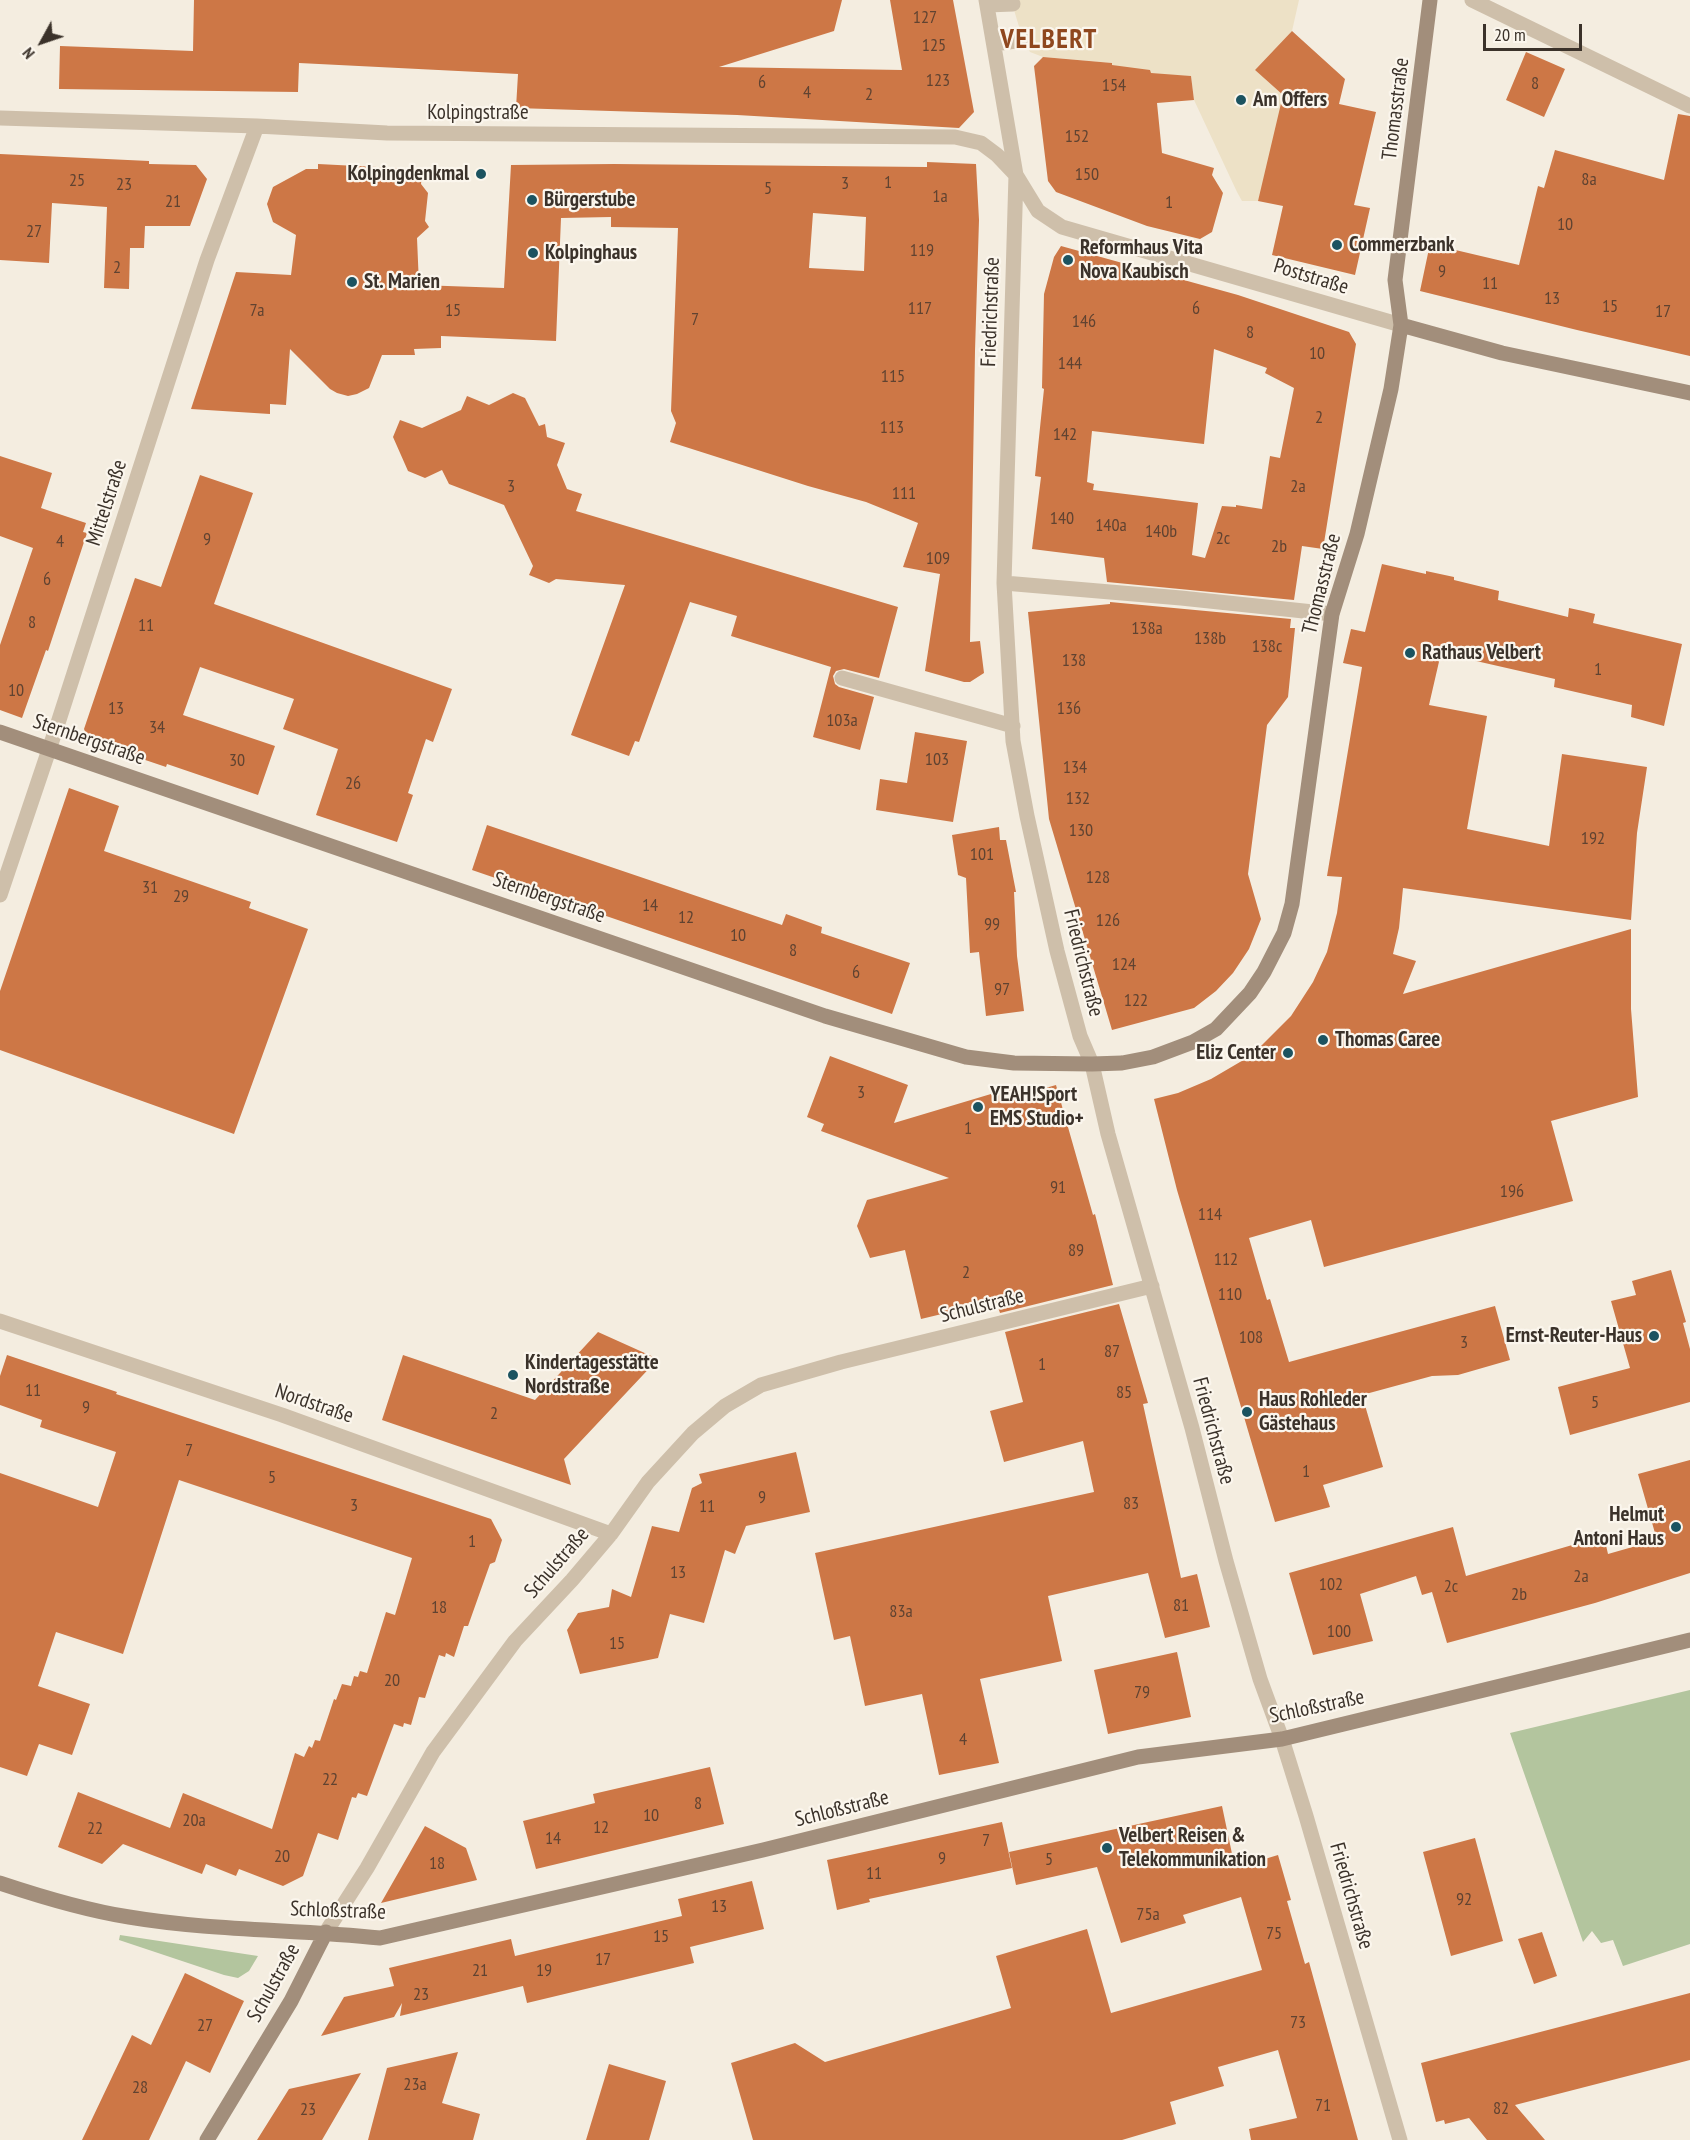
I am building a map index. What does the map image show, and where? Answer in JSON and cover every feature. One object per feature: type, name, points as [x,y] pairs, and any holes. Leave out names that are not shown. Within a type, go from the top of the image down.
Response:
[{"type":"street","name":"Thomasstraße","points":[[1092,1064],[1131,1062],[1153,1057],[1193,1042],[1216,1029],[1250,993],[1264,972],[1284,933],[1292,904],[1332,614],[1356,534],[1391,389],[1401,325],[1395,280],[1430,0]]},
{"type":"street","points":[[1472,0],[1690,106]]},
{"type":"street","name":"Friedrichstraße","points":[[1013,4],[986,2],[1016,175],[1004,583],[1013,741],[1057,951],[1080,1036],[1092,1064],[1108,1134],[1192,1428],[1226,1562],[1256,1667],[1306,1815],[1400,2140]]},
{"type":"street","points":[[994,44],[1023,40]]},
{"type":"street","name":"Kolpingstraße","points":[[0,118],[257,126],[387,133],[956,137]]},
{"type":"street","name":"Mittelstraße","points":[[0,895],[50,749],[207,260],[257,126]]},
{"type":"street","name":"Poststraße","points":[[956,137],[981,143],[997,155],[1016,175],[1038,211],[1062,227],[1502,353],[1690,393]]},
{"type":"street","points":[[1004,583],[1332,614]]},
{"type":"street","points":[[842,678],[1013,726]]},
{"type":"street","name":"Sternbergstraße","points":[[0,732],[825,1016],[966,1058],[1014,1063],[1092,1064]]},
{"type":"street","name":"Schulstraße","points":[[207,2140],[291,2001],[326,1932],[367,1868],[433,1752],[515,1641],[572,1580],[611,1534],[648,1482],[693,1433],[725,1406],[762,1385],[852,1360],[1152,1286]]},
{"type":"street","name":"Nordstraße","points":[[0,1321],[293,1419],[611,1534]]},
{"type":"street","name":"Schloßstraße","points":[[0,1883],[65,1904],[129,1917],[259,1931],[326,1932],[380,1938],[763,1850],[1138,1757],[1282,1739],[1690,1640]]},
{"type":"green space","points":[[1690,1690],[1690,1944],[1623,1966],[1613,1940],[1601,1943],[1592,1931],[1583,1942],[1510,1733]]},
{"type":"green space","points":[[120,1935],[258,1956],[249,1971],[238,1978],[119,1940]]},
{"type":"shaded area","name":"Am Offers","points":[[1011,0],[1299,0],[1292,31],[1255,70],[1290,101],[1258,201],[1242,201],[1237,192],[1194,100],[1191,76],[1157,75],[1112,65],[1112,63],[1043,57],[1030,52],[1023,40]]},
{"type":"building","points":[[194,0],[842,0],[834,31],[719,67],[902,70],[890,0],[953,0],[974,112],[959,128],[737,115],[516,108],[518,74],[299,63],[298,92],[59,89],[60,46],[193,51]]},
{"type":"building","points":[[1292,31],[1345,79],[1339,104],[1376,112],[1354,205],[1370,208],[1355,275],[1272,255],[1283,206],[1258,201],[1283,95],[1255,70]]},
{"type":"building","points":[[1526,52],[1565,69],[1544,117],[1506,100]]},
{"type":"building","points":[[1043,57],[1112,63],[1112,65],[1150,70],[1151,73],[1191,76],[1194,100],[1157,103],[1162,153],[1214,168],[1212,175],[1223,193],[1212,232],[1200,239],[1147,226],[1056,192],[1048,181],[1034,66]]},
{"type":"building","points":[[1678,114],[1690,116],[1690,356],[1420,291],[1430,244],[1519,265],[1538,186],[1544,188],[1555,150],[1664,180]]},
{"type":"building","points":[[0,154],[196,165],[207,179],[190,226],[145,226],[144,248],[130,248],[129,289],[104,288],[107,207],[52,203],[49,263],[0,260]]},
{"type":"building","points":[[927,162],[976,164],[979,220],[970,642],[980,641],[984,673],[970,682],[925,671],[940,574],[903,567],[918,523],[866,502],[670,442],[676,423],[671,411],[678,228],[611,227],[611,217],[561,218],[556,341],[441,336],[441,348],[414,349],[415,355],[382,355],[369,388],[348,396],[330,389],[290,349],[286,405],[270,404],[270,414],[191,409],[236,272],[291,275],[296,235],[273,222],[267,204],[273,187],[306,169],[318,169],[318,164],[416,169],[415,174],[422,173],[421,184],[428,193],[425,221],[429,227],[417,238],[419,285],[504,288],[511,165],[927,167]],"holes":[[[813,213],[866,217],[864,271],[809,268]]]},
{"type":"building","points":[[1061,246],[1238,295],[1349,332],[1356,344],[1323,549],[1302,546],[1294,600],[1107,582],[1104,558],[1032,549],[1041,477],[1035,476],[1044,389],[1042,388],[1044,294],[1054,257]],"holes":[[[1214,349],[1267,368],[1265,373],[1294,388],[1280,458],[1270,456],[1262,509],[1236,505],[1236,507],[1222,506],[1205,558],[1192,555],[1198,503],[1093,490],[1094,484],[1087,482],[1092,431],[1204,444]]]},
{"type":"building","points":[[513,393],[525,398],[539,426],[545,424],[547,437],[565,443],[557,465],[567,489],[582,494],[576,511],[898,607],[879,678],[844,669],[836,671],[833,676],[835,684],[839,687],[874,697],[860,750],[813,737],[831,667],[731,636],[737,616],[690,602],[639,742],[635,741],[629,756],[571,735],[625,585],[556,579],[549,583],[529,575],[533,566],[504,505],[449,484],[442,470],[425,478],[408,471],[393,437],[400,420],[422,428],[461,410],[467,396],[489,405]]},
{"type":"building","points":[[0,456],[52,473],[41,508],[86,523],[83,532],[87,533],[48,651],[46,650],[22,718],[0,710],[0,645],[33,548],[0,536]]},
{"type":"building","points":[[200,475],[253,493],[214,604],[452,689],[433,742],[426,739],[408,793],[413,795],[397,842],[316,815],[338,749],[283,729],[294,699],[200,667],[183,715],[275,746],[258,795],[167,764],[166,767],[89,741],[84,729],[135,578],[161,587]]},
{"type":"building","points":[[1382,564],[1426,574],[1426,571],[1454,577],[1454,580],[1499,591],[1498,600],[1568,617],[1569,608],[1595,614],[1593,623],[1682,644],[1664,726],[1631,717],[1632,705],[1554,687],[1555,679],[1441,653],[1429,705],[1487,716],[1467,829],[1549,846],[1562,754],[1647,767],[1637,833],[1631,920],[1403,888],[1399,928],[1393,954],[1416,961],[1403,994],[1631,929],[1631,1009],[1638,1097],[1551,1121],[1573,1201],[1324,1267],[1311,1220],[1249,1238],[1267,1300],[1270,1299],[1289,1362],[1495,1306],[1510,1360],[1458,1375],[1432,1376],[1362,1395],[1383,1467],[1323,1485],[1330,1507],[1275,1522],[1177,1190],[1154,1099],[1178,1093],[1211,1079],[1260,1047],[1291,1016],[1313,982],[1327,952],[1337,913],[1342,877],[1327,876],[1362,667],[1343,663],[1351,629],[1365,632]]},
{"type":"building","points":[[1110,602],[1291,619],[1290,628],[1295,628],[1288,697],[1267,725],[1248,874],[1261,919],[1249,949],[1233,973],[1216,991],[1194,1008],[1112,1030],[1049,819],[1028,612],[1110,604]]},
{"type":"building","points":[[915,732],[967,741],[953,822],[876,810],[880,779],[907,783]]},
{"type":"building","points":[[69,788],[119,806],[104,851],[251,902],[249,908],[308,929],[234,1134],[0,1050],[0,991]]},
{"type":"building","points":[[487,825],[782,925],[786,914],[822,927],[821,933],[910,963],[892,1014],[472,870]]},
{"type":"building","points":[[999,827],[1000,840],[1006,840],[1016,892],[1014,892],[1017,956],[1024,1011],[986,1016],[979,952],[970,953],[966,878],[958,875],[952,835]]},
{"type":"building","points":[[830,1056],[908,1085],[894,1123],[1011,1088],[1014,1097],[1056,1085],[1093,1215],[1095,1214],[1113,1285],[1000,1313],[996,1301],[921,1319],[905,1250],[870,1258],[857,1226],[867,1200],[949,1178],[821,1131],[824,1124],[807,1117]]},
{"type":"building","name":"Ernst-Reuter-Haus","points":[[1671,1270],[1686,1322],[1683,1323],[1690,1349],[1690,1402],[1570,1435],[1558,1387],[1630,1368],[1611,1301],[1636,1295],[1632,1281]]},
{"type":"building","points":[[1119,1304],[1148,1403],[1143,1404],[1181,1578],[1197,1574],[1210,1627],[1165,1638],[1148,1573],[1048,1596],[1062,1661],[980,1679],[999,1763],[939,1775],[922,1694],[865,1706],[850,1636],[834,1640],[815,1553],[1094,1492],[1083,1441],[1004,1462],[990,1411],[1023,1402],[1005,1332]]},
{"type":"building","points":[[598,1332],[658,1359],[564,1459],[571,1485],[382,1420],[403,1355],[535,1400]]},
{"type":"building","points":[[7,1355],[117,1392],[116,1394],[491,1519],[502,1540],[495,1562],[490,1564],[468,1626],[464,1626],[454,1657],[446,1653],[445,1657],[439,1655],[425,1698],[419,1697],[411,1725],[404,1723],[403,1727],[394,1724],[367,1796],[358,1793],[356,1798],[352,1797],[338,1840],[318,1833],[303,1876],[283,1886],[239,1869],[236,1876],[206,1864],[202,1874],[123,1844],[102,1864],[58,1847],[78,1792],[170,1828],[183,1793],[272,1829],[295,1753],[304,1757],[309,1746],[312,1748],[315,1740],[320,1741],[334,1699],[336,1700],[342,1684],[351,1686],[354,1676],[358,1677],[360,1671],[367,1673],[386,1612],[395,1615],[412,1558],[179,1480],[123,1654],[56,1632],[38,1686],[90,1704],[72,1755],[39,1744],[27,1776],[0,1767],[0,1473],[98,1507],[116,1452],[40,1427],[42,1420],[0,1405],[0,1376]]},
{"type":"building","points":[[796,1452],[810,1512],[746,1526],[735,1554],[725,1550],[704,1623],[670,1614],[658,1658],[580,1674],[567,1630],[578,1613],[609,1607],[612,1589],[631,1597],[652,1526],[679,1532],[692,1488],[702,1483],[699,1474]]},
{"type":"building","points":[[1690,1460],[1690,1573],[1595,1603],[1447,1643],[1432,1592],[1422,1595],[1416,1576],[1360,1594],[1373,1641],[1313,1655],[1289,1573],[1453,1527],[1466,1576],[1586,1541],[1587,1546],[1605,1541],[1608,1554],[1657,1540],[1638,1474]]},
{"type":"building","points":[[1177,1652],[1191,1717],[1108,1734],[1094,1670]]},
{"type":"building","points":[[710,1767],[724,1824],[536,1869],[523,1821],[595,1803],[593,1794]]},
{"type":"building","points":[[1222,1806],[1235,1868],[1278,1855],[1291,1900],[1287,1901],[1305,1964],[1309,1962],[1358,2140],[1251,2140],[1249,2129],[1297,2118],[1278,2050],[1218,2067],[1224,2086],[1170,2102],[1176,2124],[1122,2140],[753,2140],[731,2063],[795,2043],[825,2062],[1011,2008],[996,1956],[1087,1929],[1111,2013],[1262,1970],[1241,1897],[1183,1915],[1186,1923],[1121,1943],[1097,1867],[1016,1885],[1009,1852]]},
{"type":"building","points":[[1002,1822],[1012,1868],[869,1899],[870,1902],[837,1910],[827,1860]]},
{"type":"building","points":[[425,1826],[466,1848],[477,1880],[381,1903]]},
{"type":"building","points":[[1475,1838],[1503,1941],[1451,1956],[1423,1852]]},
{"type":"building","points":[[752,1881],[764,1929],[690,1947],[694,1963],[527,2003],[523,1986],[400,2016],[402,2003],[394,2017],[321,2036],[344,1997],[394,1986],[389,1968],[511,1939],[515,1956],[682,1916],[678,1899]]},
{"type":"building","points":[[1542,1932],[1557,1976],[1534,1984],[1518,1939]]},
{"type":"building","points":[[185,1973],[244,2001],[210,2073],[186,2061],[149,2140],[82,2140],[132,2035],[151,2045]]},
{"type":"building","points":[[1690,1993],[1690,2060],[1515,2105],[1545,2140],[1487,2140],[1469,2118],[1445,2124],[1444,2120],[1436,2122],[1421,2063]]},
{"type":"building","points":[[458,2052],[442,2103],[480,2114],[473,2140],[368,2140],[387,2068]]},
{"type":"building","points":[[609,2064],[666,2081],[649,2140],[586,2140]]},
{"type":"building","points":[[361,2073],[322,2140],[257,2140],[289,2089]]},
{"type":"place","name":"Am Offers","points":[[1241,100]]},
{"type":"place","name":"Kolpingdenkmal","points":[[481,174]]},
{"type":"place","name":"Bürgerstube","points":[[532,200]]},
{"type":"place","name":"Commerzbank","points":[[1337,245]]},
{"type":"place","name":"Kolpinghaus","points":[[533,253]]},
{"type":"place","name":"Reformhaus Vita Nova Kaubisch","points":[[1068,260]]},
{"type":"place","name":"St. Marien","points":[[352,282]]},
{"type":"place","name":"Rathaus Velbert","points":[[1410,653]]},
{"type":"place","name":"Thomas Caree","points":[[1323,1040]]},
{"type":"place","name":"Eliz Center","points":[[1288,1053]]},
{"type":"place","name":"YEAH!Sport EMS Studio+","points":[[978,1107]]},
{"type":"place","name":"Ernst-Reuter-Haus","points":[[1654,1336]]},
{"type":"place","name":"Kindertagesstätte Nordstraße","points":[[513,1375]]},
{"type":"place","name":"Haus Rohleder Gästehaus","points":[[1247,1412]]},
{"type":"place","name":"Helmut Antoni Haus","points":[[1676,1527]]},
{"type":"place","name":"Velbert Reisen & Telekommunikation","points":[[1107,1848]]},
{"type":"district","name":"VELBERT","points":[[1049,40]]}]
